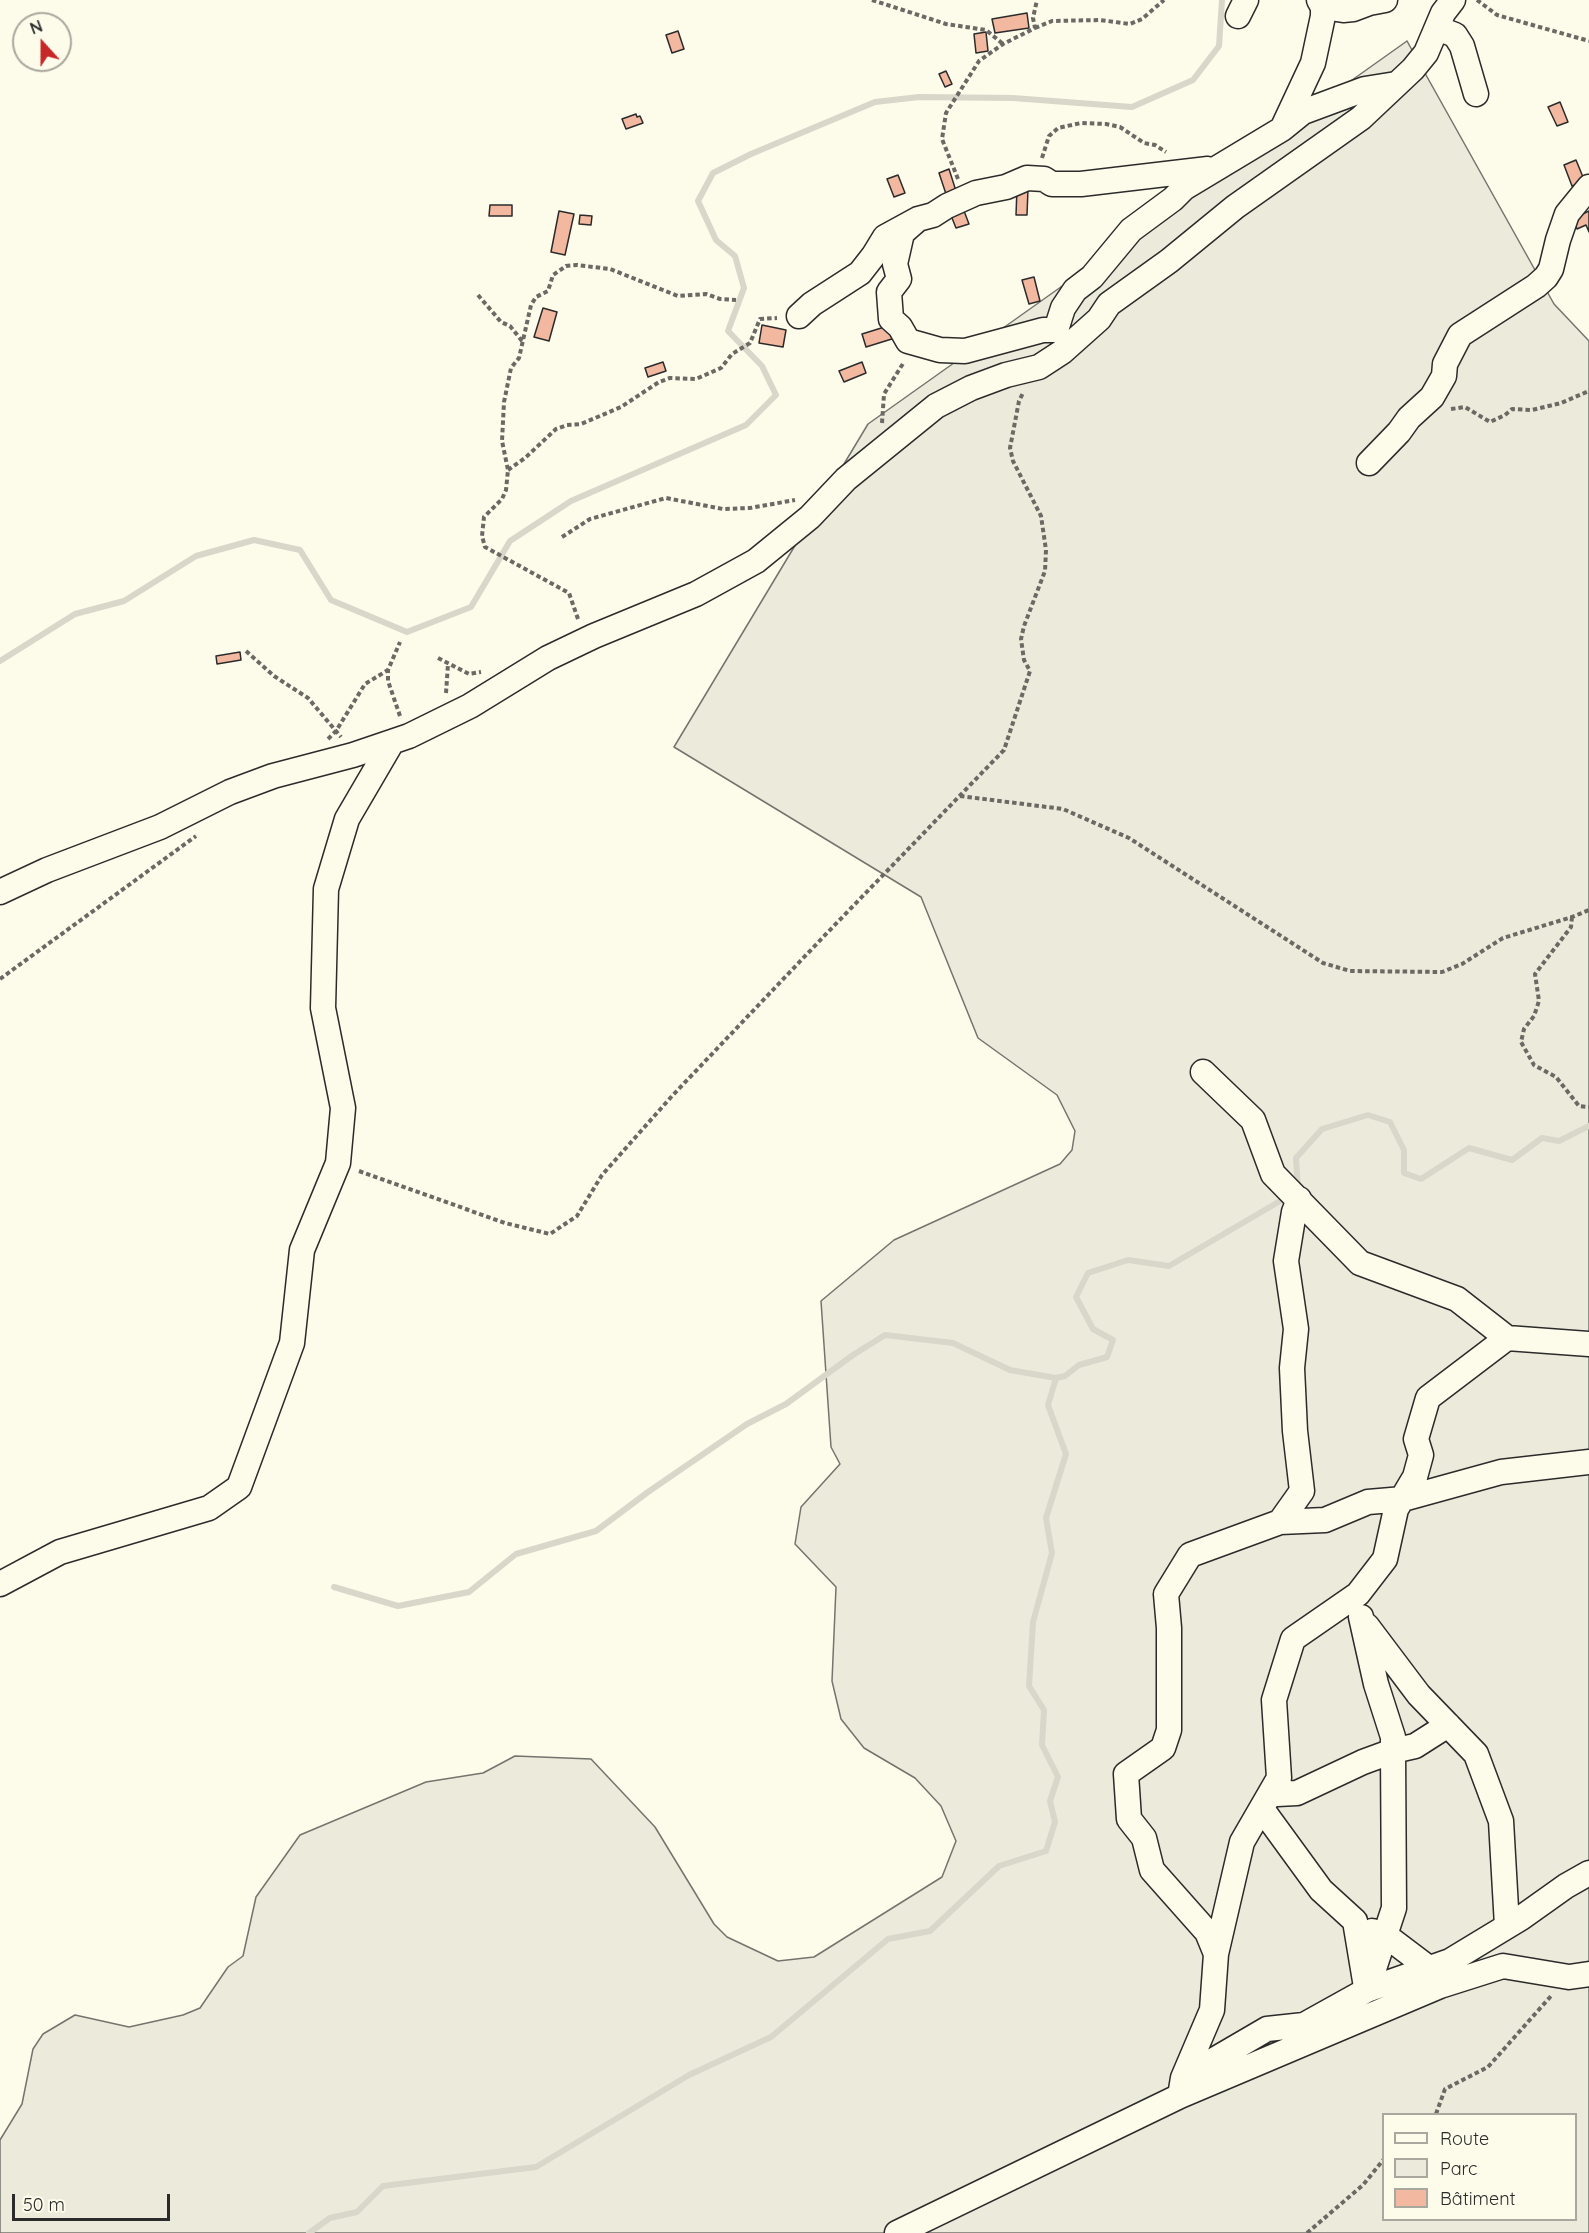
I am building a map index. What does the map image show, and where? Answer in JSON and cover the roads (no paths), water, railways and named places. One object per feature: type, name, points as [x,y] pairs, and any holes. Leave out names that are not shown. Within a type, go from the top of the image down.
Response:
[{"type":"street","points":[[1282,129],[1313,63],[1323,16],[1321,3],[1353,9],[1385,0]]},
{"type":"street","points":[[0,892],[47,870],[160,827],[230,792],[273,776],[361,753],[400,739],[452,716],[548,658],[594,636],[696,594],[756,561],[810,517],[846,479],[936,406],[971,388],[1027,353],[1056,330],[1109,304],[1169,261],[1235,207],[1361,118],[1413,69],[1426,53],[1443,13],[1453,0]]},
{"type":"street","points":[[1437,28],[1455,35],[1462,46],[1476,94]]},
{"type":"street","points":[[1056,330],[1062,308],[1075,290],[1092,277],[1131,230],[1184,188],[1282,129],[1303,112],[1365,88],[1396,84]]},
{"type":"street","points":[[799,316],[812,304],[860,273],[885,237],[918,219],[933,215],[976,193],[1006,187],[1027,178],[1044,179],[1052,184],[1081,184],[1219,167]]},
{"type":"street","points":[[1369,463],[1399,432],[1409,418],[1432,398],[1444,376],[1445,364],[1460,335],[1546,277],[1551,269],[1567,214],[1589,187]]},
{"type":"street","points":[[918,219],[902,233],[895,264],[899,279],[889,292],[891,319],[900,327],[908,341],[940,350],[965,351],[1043,330],[1056,330]]},
{"type":"street","points":[[971,388],[1006,375],[1039,367],[1078,339],[1099,320],[1109,304]]},
{"type":"street","points":[[0,1584],[60,1552],[209,1508],[239,1487],[292,1343],[302,1250],[338,1164],[343,1108],[323,1008],[326,888],[347,819],[400,739]]},
{"type":"street","points":[[1203,1072],[1253,1120],[1274,1174],[1360,1263],[1457,1299],[1507,1338],[1589,1344]]},
{"type":"street","points":[[1280,1521],[1302,1491],[1295,1431],[1292,1368],[1296,1329],[1286,1261],[1294,1212],[1299,1198]]},
{"type":"street","points":[[1367,1990],[1394,1908],[1393,1737],[1355,1609],[1358,1594],[1385,1559],[1396,1509],[1415,1477],[1421,1455],[1416,1439],[1428,1398],[1507,1338]]},
{"type":"street","points":[[1216,1954],[1207,1932],[1152,1870],[1144,1838],[1129,1819],[1126,1774],[1162,1748],[1169,1730],[1169,1628],[1166,1594],[1190,1556],[1280,1521],[1325,1520],[1368,1502],[1403,1499],[1502,1472],[1589,1462]]},
{"type":"street","points":[[1355,1609],[1419,1695],[1476,1754],[1501,1821],[1507,1926]]},
{"type":"street","points":[[1182,2087],[1212,2010],[1216,1954],[1242,1842],[1279,1778],[1274,1700],[1293,1639],[1355,1609]]},
{"type":"street","points":[[1267,1800],[1277,1794],[1297,1792],[1393,1751],[1415,1746],[1448,1725]]},
{"type":"street","points":[[1267,1800],[1321,1890],[1355,1921],[1367,1990]]},
{"type":"street","points":[[1182,2087],[1267,2029],[1304,2025],[1367,1990],[1450,1961],[1589,1873]]},
{"type":"street","points":[[1355,1925],[1384,1935],[1430,1969]]},
{"type":"street","points":[[897,2233],[1182,2087],[1440,1986],[1503,1966],[1579,1976]]},
{"type":"waterway","points":[[0,661],[75,614],[124,601],[196,556],[254,540],[300,550],[331,600],[407,632],[471,607],[510,541],[571,501],[746,425],[776,395],[762,366],[728,331],[744,288],[735,256],[716,240],[698,201],[713,173],[751,154],[875,102],[919,97],[1013,98],[1132,107],[1193,80],[1219,46],[1222,0]]},
{"type":"waterway","points":[[1298,1190],[1296,1158],[1322,1129],[1368,1115],[1390,1122],[1404,1150],[1404,1173],[1421,1179],[1469,1148],[1512,1160],[1542,1138],[1559,1141],[1589,1126]]},
{"type":"waterway","points":[[334,1587],[398,1606],[469,1592],[516,1554],[596,1531],[747,1424],[786,1404],[853,1355],[885,1335],[953,1343],[1010,1370],[1056,1378],[1065,1376],[1079,1365],[1107,1357],[1113,1340],[1093,1329],[1076,1297],[1088,1273],[1128,1260],[1169,1266],[1287,1197]]},
{"type":"waterway","points":[[309,2233],[330,2218],[357,2212],[383,2186],[536,2167],[689,2075],[771,2037],[888,1939],[930,1931],[999,1866],[1046,1851],[1055,1822],[1050,1801],[1058,1777],[1042,1745],[1044,1710],[1029,1686],[1033,1622],[1052,1553],[1046,1518],[1066,1454],[1048,1405],[1056,1378]]}]
